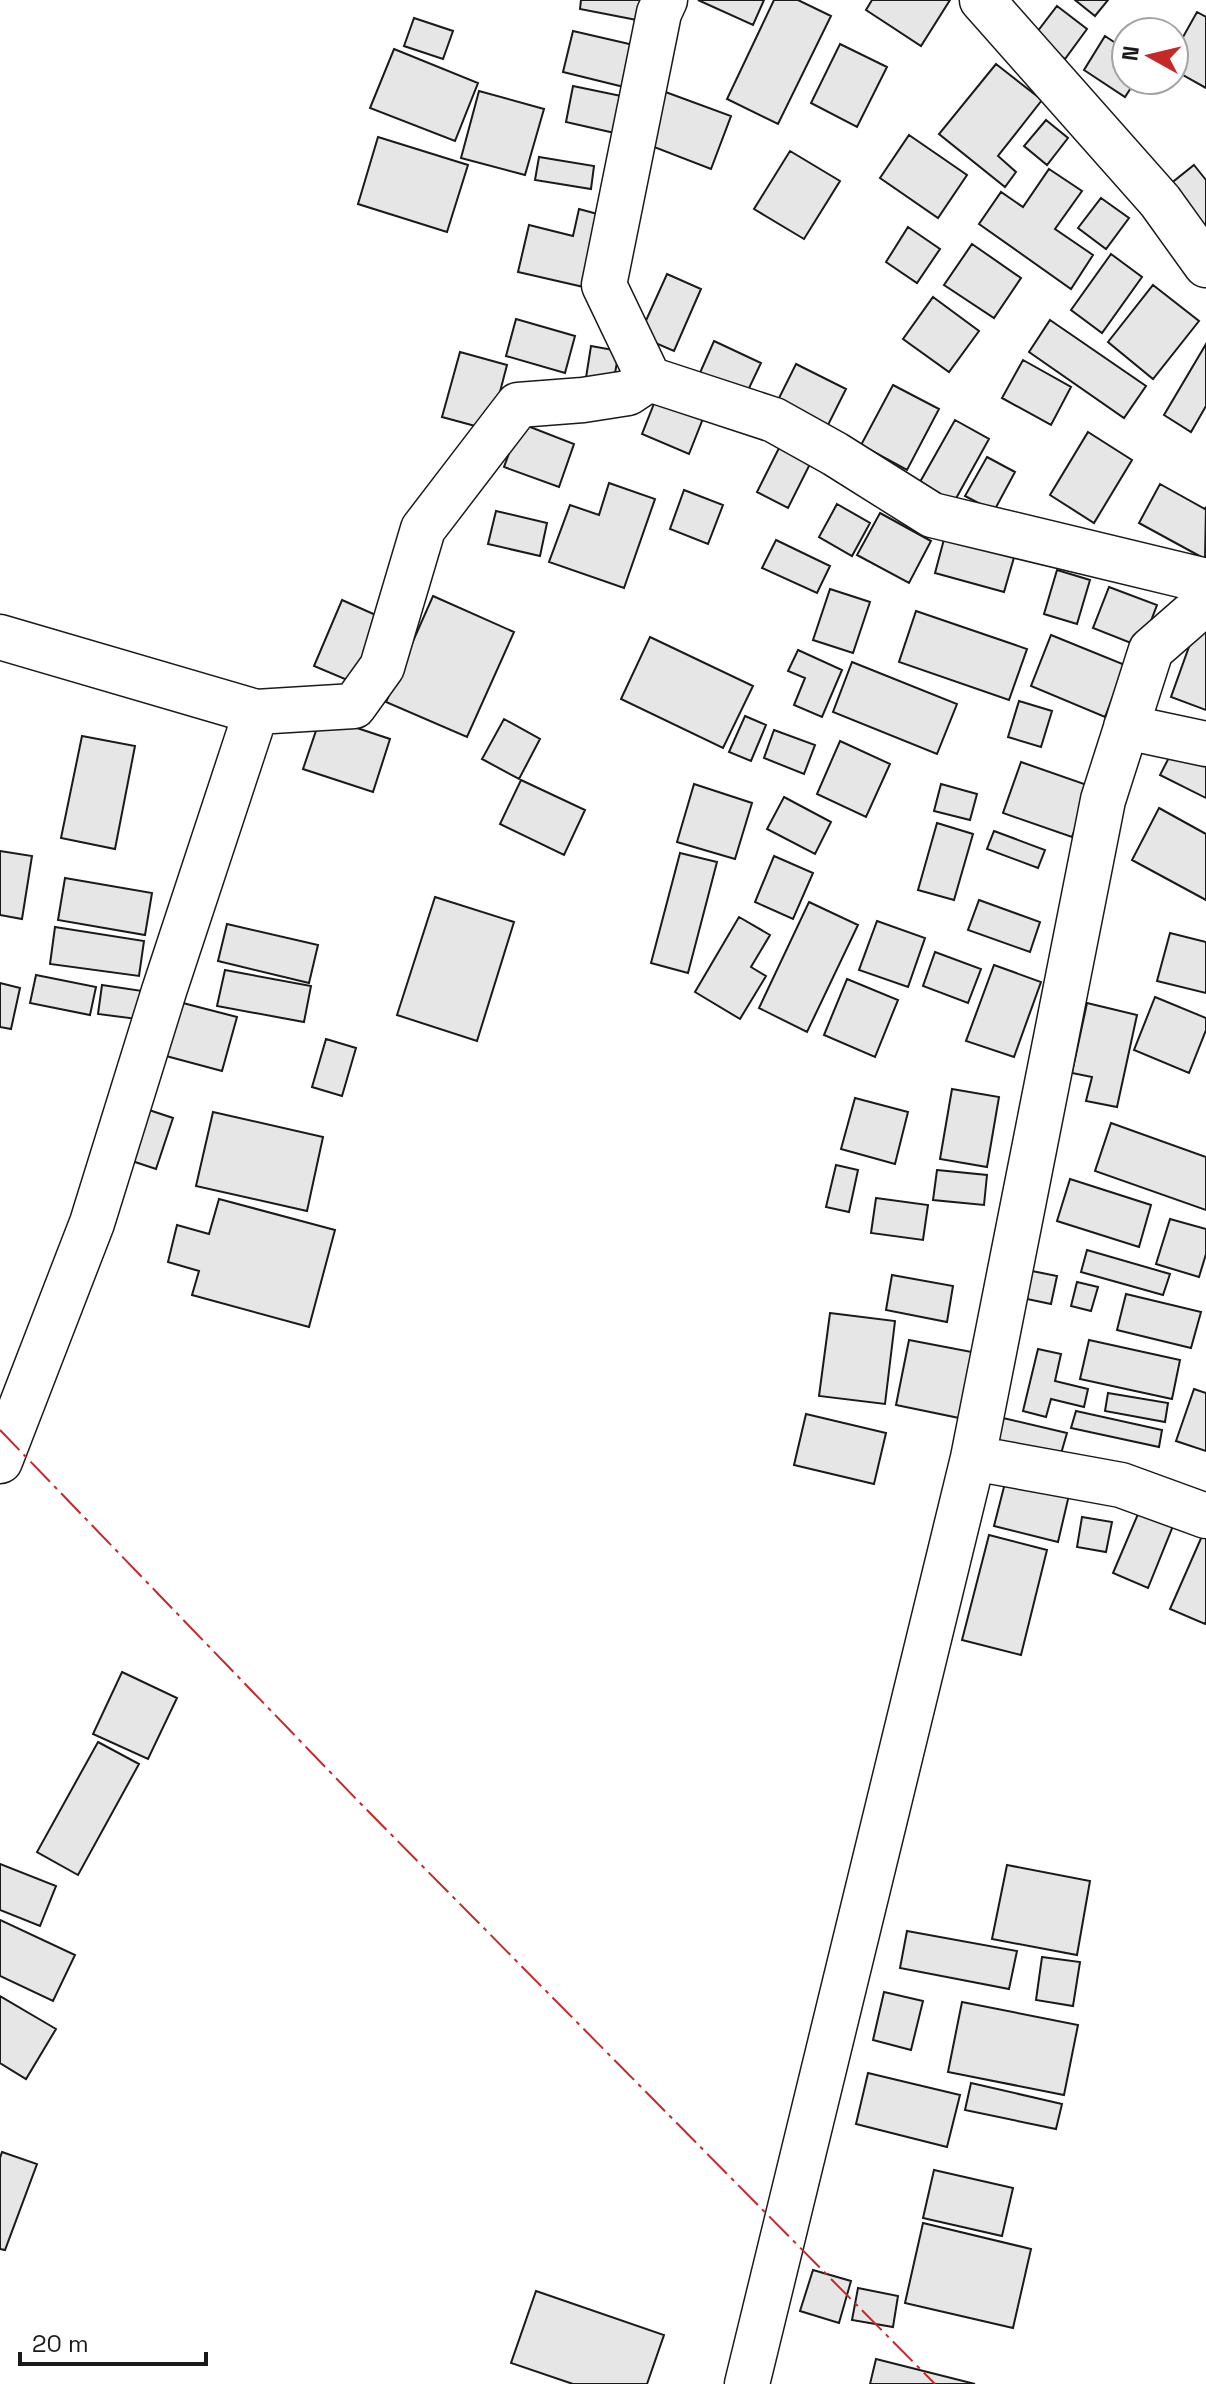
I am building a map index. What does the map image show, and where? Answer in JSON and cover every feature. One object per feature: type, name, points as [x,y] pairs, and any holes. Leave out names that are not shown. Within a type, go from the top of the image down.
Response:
[{"type":"street","points":[[665,0],[659,13],[604,285],[649,379],[774,420],[932,515],[1206,581]]},
{"type":"street","points":[[982,0],[1160,201],[1206,265]]},
{"type":"street","points":[[0,637],[256,712],[354,706],[382,667],[423,529],[518,405],[628,393],[649,379]]},
{"type":"street","points":[[747,2384],[973,1458],[1103,800],[1151,650],[1206,602]]},
{"type":"street","points":[[0,1461],[92,1223],[256,712]]},
{"type":"street","points":[[1126,727],[1206,744]]},
{"type":"street","points":[[973,1458],[1121,1485],[1206,1516]]},
{"type":"building","points":[[581,0],[646,0],[642,21],[580,9]]},
{"type":"building","points":[[698,0],[764,0],[753,25]]},
{"type":"building","points":[[774,0],[798,0],[831,16],[778,124],[727,99]]},
{"type":"building","points":[[872,0],[950,0],[921,46],[866,10]]},
{"type":"building","points":[[1075,0],[1108,0],[1095,16]]},
{"type":"building","points":[[1057,6],[1087,29],[1065,59],[1034,36]]},
{"type":"building","points":[[1197,12],[1206,17],[1206,88],[1190,79],[1190,24]]},
{"type":"building","points":[[414,18],[453,31],[443,59],[404,46]]},
{"type":"building","points":[[573,31],[638,46],[628,88],[563,72]]},
{"type":"building","points":[[1105,36],[1110,39],[1110,87],[1084,70]]},
{"type":"building","points":[[840,44],[887,67],[857,127],[811,103]]},
{"type":"building","points":[[394,49],[478,83],[455,141],[370,108]]},
{"type":"building","points":[[996,64],[1042,100],[998,156],[1016,172],[1005,187],[939,134]]},
{"type":"building","points":[[573,86],[626,97],[619,134],[566,122]]},
{"type":"building","points":[[660,90],[731,116],[711,169],[641,142]]},
{"type":"building","points":[[479,91],[544,109],[525,175],[461,158]]},
{"type":"building","points":[[1046,120],[1068,138],[1047,165],[1024,146]]},
{"type":"building","points":[[909,135],[967,175],[938,218],[880,178]]},
{"type":"building","points":[[378,137],[468,165],[447,232],[358,204]]},
{"type":"building","points":[[790,151],[840,181],[804,239],[754,209]]},
{"type":"building","points":[[539,157],[594,166],[591,189],[535,180]]},
{"type":"building","points":[[1194,165],[1206,180],[1206,227],[1199,233],[1164,189]]},
{"type":"building","points":[[1049,169],[1082,191],[1055,229],[1093,255],[1071,289],[979,224],[1001,192],[1023,207]]},
{"type":"building","points":[[1101,198],[1129,218],[1106,249],[1078,228]]},
{"type":"building","points":[[579,209],[605,216],[588,288],[518,272],[529,225],[573,236]]},
{"type":"building","points":[[908,227],[940,249],[917,283],[886,262]]},
{"type":"building","points":[[972,244],[1021,278],[994,318],[944,285]]},
{"type":"building","points":[[1111,254],[1142,277],[1102,333],[1071,310]]},
{"type":"building","points":[[667,274],[701,289],[674,351],[639,336]]},
{"type":"building","points":[[1153,285],[1199,321],[1153,379],[1108,342]]},
{"type":"building","points":[[933,297],[979,331],[949,372],[903,339]]},
{"type":"building","points":[[516,319],[575,336],[565,373],[506,356]]},
{"type":"building","points":[[1050,320],[1146,386],[1124,418],[1029,352]]},
{"type":"building","points":[[714,341],[761,363],[741,405],[695,384]]},
{"type":"building","points":[[1206,344],[1206,406],[1191,432],[1164,415]]},
{"type":"building","points":[[591,346],[619,351],[612,390],[585,384]]},
{"type":"building","points":[[460,352],[507,365],[490,430],[442,417]]},
{"type":"building","points":[[1023,360],[1071,387],[1051,425],[1002,398]]},
{"type":"building","points":[[796,364],[846,389],[823,435],[773,410]]},
{"type":"building","points":[[893,385],[939,409],[907,470],[861,445]]},
{"type":"building","points":[[657,396],[704,416],[689,454],[642,434]]},
{"type":"building","points":[[955,420],[989,439],[954,502],[920,482]]},
{"type":"building","points":[[520,423],[574,444],[559,487],[504,467]]},
{"type":"building","points":[[1088,432],[1132,460],[1094,523],[1050,495]]},
{"type":"building","points":[[782,442],[813,458],[788,508],[757,492]]},
{"type":"building","points":[[987,457],[1015,472],[994,511],[965,496]]},
{"type":"building","points":[[609,483],[655,499],[624,588],[549,562],[570,505],[599,515]]},
{"type":"building","points":[[1160,484],[1206,507],[1205,559],[1139,523]]},
{"type":"building","points":[[684,490],[723,505],[708,544],[670,529]]},
{"type":"building","points":[[837,504],[870,523],[852,556],[819,537]]},
{"type":"building","points":[[496,511],[547,523],[540,556],[488,544]]},
{"type":"building","points":[[880,513],[931,541],[909,583],[857,555]]},
{"type":"building","points":[[947,528],[1017,547],[1004,592],[935,573]]},
{"type":"building","points":[[776,540],[830,566],[817,593],[762,568]]},
{"type":"building","points":[[1057,570],[1090,580],[1077,624],[1044,614]]},
{"type":"building","points":[[1109,587],[1157,605],[1141,647],[1093,628]]},
{"type":"building","points":[[830,589],[870,602],[853,653],[813,640]]},
{"type":"building","points":[[433,596],[514,632],[467,737],[386,702]]},
{"type":"building","points":[[342,600],[387,620],[359,685],[314,666]]},
{"type":"building","points":[[916,611],[1027,649],[1009,700],[899,662]]},
{"type":"building","points":[[1200,616],[1206,618],[1206,710],[1171,697]]},
{"type":"building","points":[[1051,635],[1125,665],[1105,717],[1031,686]]},
{"type":"building","points":[[650,637],[753,686],[723,748],[621,699]]},
{"type":"building","points":[[798,650],[842,670],[822,717],[794,705],[805,678],[788,671]]},
{"type":"building","points":[[852,662],[957,704],[937,754],[833,712]]},
{"type":"building","points":[[1019,701],[1052,711],[1041,747],[1008,737]]},
{"type":"building","points":[[321,716],[390,739],[373,792],[303,769]]},
{"type":"building","points":[[745,716],[766,725],[751,761],[729,752]]},
{"type":"building","points":[[504,719],[540,739],[519,779],[482,759]]},
{"type":"building","points":[[774,730],[815,745],[804,774],[764,758]]},
{"type":"building","points":[[82,736],[135,746],[115,849],[61,838]]},
{"type":"building","points":[[1178,740],[1206,755],[1206,798],[1160,775]]},
{"type":"building","points":[[840,741],[890,764],[866,817],[817,794]]},
{"type":"building","points":[[1021,762],[1090,786],[1072,837],[1003,813]]},
{"type":"building","points":[[521,780],[585,810],[564,855],[500,824]]},
{"type":"building","points":[[694,784],[752,803],[735,859],[677,842]]},
{"type":"building","points":[[941,784],[977,794],[970,820],[934,811]]},
{"type":"building","points":[[784,797],[831,822],[815,854],[767,829]]},
{"type":"building","points":[[1159,808],[1206,834],[1206,900],[1132,860]]},
{"type":"building","points":[[937,823],[973,834],[954,900],[918,890]]},
{"type":"building","points":[[994,831],[1045,850],[1038,868],[987,849]]},
{"type":"building","points":[[0,851],[32,856],[22,919],[0,915]]},
{"type":"building","points":[[680,853],[717,862],[688,973],[651,963]]},
{"type":"building","points":[[774,856],[813,873],[793,919],[755,902]]},
{"type":"building","points":[[65,878],[152,893],[145,935],[58,920]]},
{"type":"building","points":[[435,897],[514,922],[477,1041],[397,1015]]},
{"type":"building","points":[[979,900],[1040,922],[1030,952],[968,930]]},
{"type":"building","points":[[809,902],[858,925],[807,1032],[759,1008]]},
{"type":"building","points":[[739,917],[770,935],[751,967],[766,976],[740,1019],[695,992]]},
{"type":"building","points":[[877,921],[925,938],[908,987],[859,970]]},
{"type":"building","points":[[227,924],[318,945],[309,983],[218,961]]},
{"type":"building","points":[[55,927],[144,941],[139,976],[50,964]]},
{"type":"building","points":[[1170,933],[1206,942],[1206,993],[1157,981]]},
{"type":"building","points":[[935,952],[981,969],[968,1003],[923,986]]},
{"type":"building","points":[[994,965],[1041,982],[1014,1057],[966,1041]]},
{"type":"building","points":[[225,970],[311,986],[304,1022],[217,1006]]},
{"type":"building","points":[[36,975],[96,987],[90,1015],[30,1003]]},
{"type":"building","points":[[847,979],[898,1000],[875,1057],[824,1035]]},
{"type":"building","points":[[0,983],[20,988],[11,1029],[0,1027]]},
{"type":"building","points":[[102,985],[149,992],[145,1020],[98,1014]]},
{"type":"building","points":[[1155,997],[1206,1018],[1206,1030],[1189,1073],[1134,1050]]},
{"type":"building","points":[[179,1002],[237,1017],[222,1071],[166,1056]]},
{"type":"building","points":[[1087,1003],[1137,1015],[1117,1107],[1086,1101],[1092,1077],[1072,1073]]},
{"type":"building","points":[[326,1039],[356,1048],[342,1096],[312,1087]]},
{"type":"building","points":[[952,1089],[999,1097],[987,1167],[940,1159]]},
{"type":"building","points":[[855,1098],[908,1112],[895,1164],[841,1149]]},
{"type":"building","points":[[143,1108],[173,1118],[156,1169],[126,1159]]},
{"type":"building","points":[[213,1112],[323,1137],[307,1211],[196,1186]]},
{"type":"building","points":[[1111,1123],[1206,1157],[1206,1210],[1095,1171]]},
{"type":"building","points":[[836,1165],[858,1170],[849,1212],[826,1207]]},
{"type":"building","points":[[937,1170],[987,1175],[984,1205],[933,1200]]},
{"type":"building","points":[[1070,1179],[1151,1205],[1139,1247],[1057,1221]]},
{"type":"building","points":[[876,1198],[928,1205],[923,1240],[871,1233]]},
{"type":"building","points":[[219,1199],[335,1230],[309,1327],[192,1295],[199,1271],[168,1262],[177,1225],[209,1234]]},
{"type":"building","points":[[1170,1219],[1206,1229],[1206,1254],[1199,1277],[1156,1264]]},
{"type":"building","points":[[1087,1250],[1170,1274],[1163,1295],[1081,1272]]},
{"type":"building","points":[[1032,1271],[1057,1276],[1051,1304],[1027,1299]]},
{"type":"building","points":[[892,1275],[953,1286],[947,1322],[886,1310]]},
{"type":"building","points":[[1077,1282],[1098,1287],[1091,1311],[1071,1306]]},
{"type":"building","points":[[1126,1294],[1201,1312],[1191,1348],[1117,1330]]},
{"type":"building","points":[[830,1313],[895,1321],[885,1404],[819,1396]]},
{"type":"building","points":[[909,1340],[977,1353],[964,1419],[896,1405]]},
{"type":"building","points":[[1089,1340],[1180,1360],[1172,1399],[1080,1379]]},
{"type":"building","points":[[1038,1349],[1061,1354],[1055,1381],[1088,1389],[1084,1407],[1051,1399],[1046,1417],[1023,1411]]},
{"type":"building","points":[[1194,1389],[1206,1393],[1206,1451],[1176,1441]]},
{"type":"building","points":[[1108,1393],[1168,1403],[1165,1422],[1105,1411]]},
{"type":"building","points":[[1076,1411],[1162,1430],[1159,1447],[1071,1428]]},
{"type":"building","points":[[806,1414],[886,1433],[874,1484],[794,1465]]},
{"type":"building","points":[[1003,1418],[1067,1433],[1060,1457],[996,1442]]},
{"type":"building","points":[[1006,1479],[1069,1495],[1058,1542],[994,1526]]},
{"type":"building","points":[[1141,1507],[1175,1521],[1148,1588],[1113,1573]]},
{"type":"building","points":[[1082,1517],[1112,1522],[1106,1552],[1077,1547]]},
{"type":"building","points":[[1206,1527],[1206,1621],[1205,1624],[1170,1609]]},
{"type":"building","points":[[989,1535],[1047,1550],[1021,1655],[962,1640]]},
{"type":"building","points":[[122,1672],[177,1698],[148,1759],[93,1734]]},
{"type":"building","points":[[98,1742],[139,1764],[78,1875],[37,1852]]},
{"type":"building","points":[[0,1864],[56,1886],[40,1926],[0,1910]]},
{"type":"building","points":[[1007,1865],[1090,1881],[1077,1955],[992,1939]]},
{"type":"building","points":[[0,1920],[75,1955],[53,2001],[0,1976]]},
{"type":"building","points":[[907,1931],[1017,1951],[1009,1989],[900,1968]]},
{"type":"building","points":[[1042,1957],[1080,1962],[1073,2006],[1036,2000]]},
{"type":"building","points":[[884,1992],[923,2001],[911,2050],[873,2040]]},
{"type":"building","points":[[0,1996],[56,2029],[26,2079],[0,2063]]},
{"type":"building","points":[[962,2002],[1078,2025],[1064,2095],[948,2072]]},
{"type":"building","points":[[868,2073],[960,2095],[947,2147],[856,2124]]},
{"type":"building","points":[[971,2083],[1062,2104],[1056,2129],[965,2110]]},
{"type":"building","points":[[2,2152],[37,2164],[5,2250],[0,2249]]},
{"type":"building","points":[[934,2170],[1013,2188],[1002,2236],[923,2218]]},
{"type":"building","points":[[923,2223],[1031,2249],[1013,2328],[905,2303]]},
{"type":"building","points":[[813,2270],[851,2281],[839,2323],[800,2311]]},
{"type":"building","points":[[858,2288],[898,2296],[893,2327],[852,2320]]},
{"type":"building","points":[[536,2291],[664,2335],[647,2384],[573,2384],[511,2363]]},
{"type":"building","points":[[876,2359],[975,2384],[870,2384]]},
{"type":"power","points":[[0,1430],[361,1804],[935,2384]]}]
